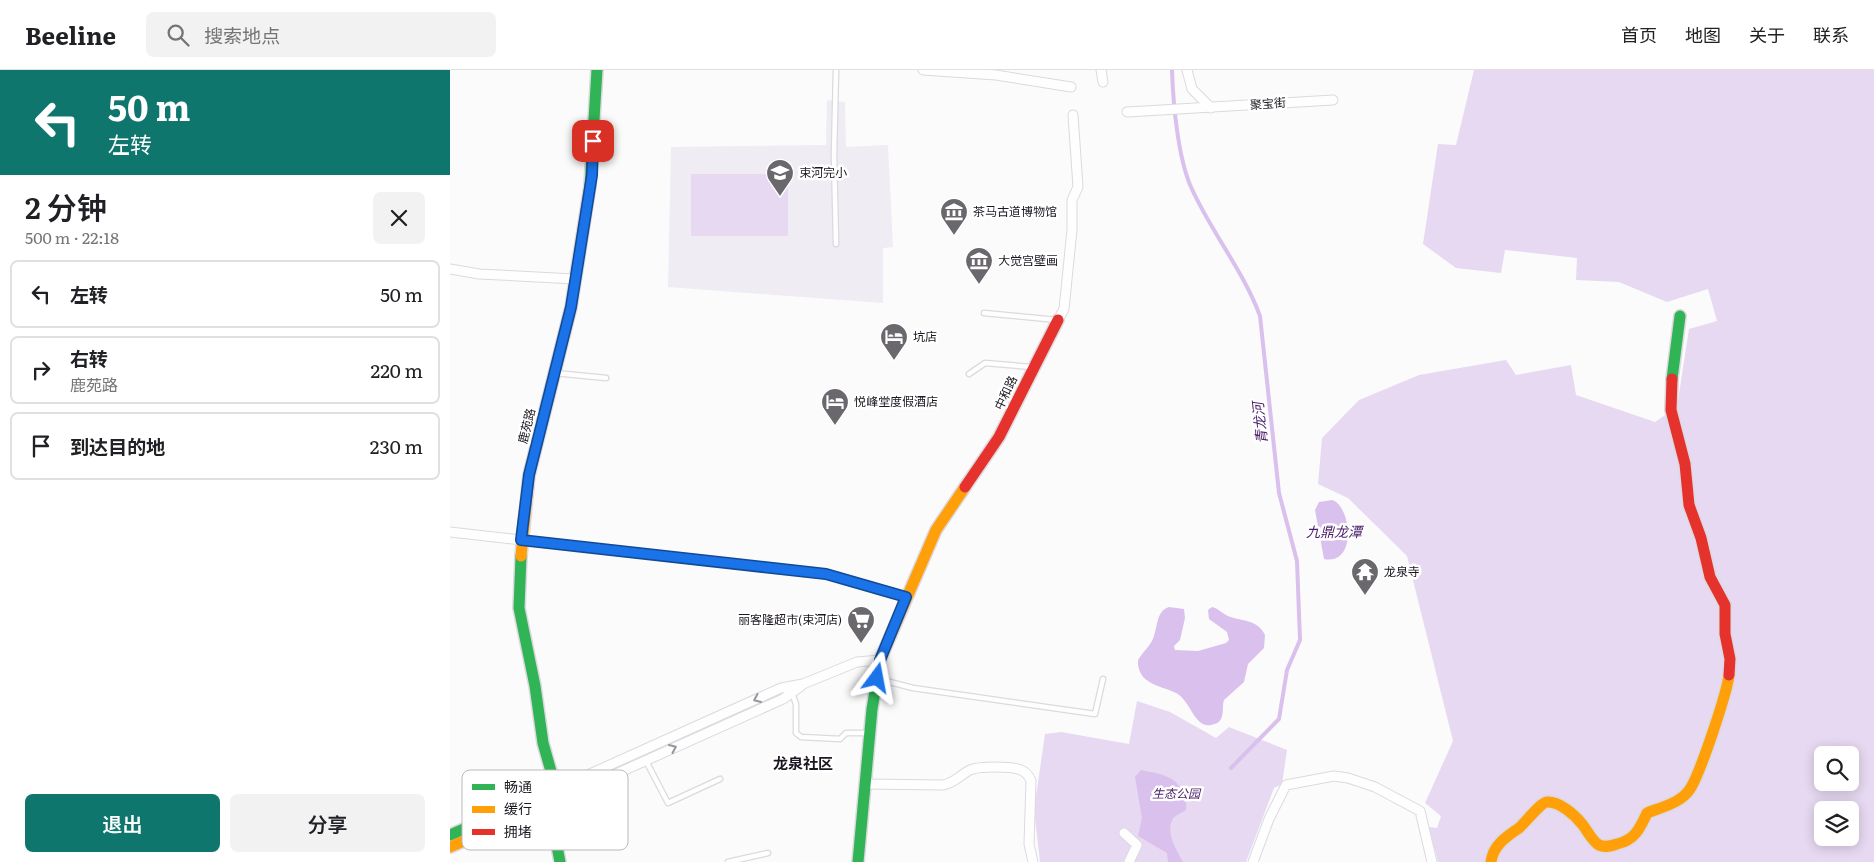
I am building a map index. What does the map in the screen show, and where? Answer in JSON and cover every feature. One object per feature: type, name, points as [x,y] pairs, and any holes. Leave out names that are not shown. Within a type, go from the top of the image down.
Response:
[{"type":"street","name":"鹿苑路","points":[[547,770],[519,608],[521,540],[529,475],[571,307],[592,175],[597,70]]},
{"type":"street","points":[[923,70],[996,75],[1071,86]]},
{"type":"street","points":[[1101,70],[1103,82]]},
{"type":"street","points":[[1187,70],[1192,89],[1206,108]]},
{"type":"street","name":"聚宝街","points":[[1127,112],[1333,100]]},
{"type":"street","name":"中和路","points":[[858,862],[870,733],[880,660],[936,530],[999,437],[1064,309],[1072,230],[1072,200],[1078,187],[1073,115]]},
{"type":"street","points":[[450,269],[479,274],[575,279]]},
{"type":"street","points":[[1491,862],[1492,854],[1499,843],[1529,820],[1542,804],[1548,802],[1558,804],[1581,822],[1597,844],[1609,847],[1622,845],[1638,832],[1647,813],[1674,803],[1683,797],[1692,785],[1705,752],[1729,678],[1730,659],[1726,634],[1725,605],[1710,577],[1700,538],[1692,520],[1685,464],[1671,410],[1670,396],[1680,316]]},
{"type":"street","points":[[450,532],[826,574],[906,597]]},
{"type":"street","points":[[605,770],[781,688],[803,684],[857,662],[880,660]]},
{"type":"street","points":[[619,770],[784,700],[803,684]]},
{"type":"street","points":[[865,784],[943,785],[954,782],[967,772],[977,768],[1020,769],[1030,781],[1029,844],[1033,862]]},
{"type":"street","points":[[1253,862],[1269,819],[1286,785],[1334,776],[1356,780],[1420,811],[1432,862]]},
{"type":"street","points":[[450,835],[462,830]]},
{"type":"street","points":[[1124,833],[1137,845],[1129,862]]},
{"type":"street","points":[[450,848],[462,842]]},
{"type":"lane","points":[[836,70],[834,154],[836,244]]},
{"type":"lane","points":[[984,313],[1058,320]]},
{"type":"lane","points":[[969,374],[986,363],[1034,367]]},
{"type":"lane","points":[[554,373],[606,378]]},
{"type":"lane","points":[[877,678],[913,688],[1095,714],[1103,679]]},
{"type":"lane","points":[[792,693],[796,704],[796,733],[801,738],[840,739],[846,733],[870,733]]},
{"type":"lane","points":[[646,760],[668,803],[720,779]]},
{"type":"lane","points":[[728,862],[768,853]]},
{"type":"shaded area","name":"束河完小","points":[[827,100],[845,102],[846,147],[888,145],[893,247],[883,248],[883,303],[668,287],[671,147],[826,145]]},
{"type":"green space","points":[[1474,70],[1874,70],[1874,862],[1438,862],[1429,827],[1437,828],[1441,816],[1425,803],[1453,741],[1407,556],[1348,498],[1318,484],[1322,438],[1359,400],[1419,375],[1506,360],[1516,375],[1571,365],[1576,395],[1655,422],[1677,407],[1689,329],[1717,321],[1708,289],[1667,302],[1619,282],[1576,280],[1577,258],[1505,250],[1501,273],[1456,268],[1423,244],[1438,144],[1456,145]]},
{"type":"green space","points":[[691,174],[788,174],[788,236],[691,236]]},
{"type":"green space","name":"生态公园","points":[[1137,701],[1170,712],[1216,738],[1229,727],[1287,750],[1282,784],[1274,788],[1246,862],[1040,862],[1034,810],[1045,734],[1061,732],[1129,744]]},
{"type":"water","name":"九鼎龙潭","points":[[1332,500],[1339,504],[1344,512],[1348,534],[1342,553],[1335,559],[1324,559],[1315,510],[1319,502]]},
{"type":"water","points":[[1169,607],[1184,609],[1185,618],[1180,640],[1174,646],[1175,650],[1198,651],[1226,643],[1229,640],[1227,632],[1209,619],[1208,610],[1212,607],[1231,617],[1253,623],[1265,635],[1264,648],[1248,664],[1244,682],[1224,700],[1222,717],[1215,724],[1205,725],[1200,722],[1181,697],[1150,682],[1141,674],[1138,660],[1154,637],[1161,612]]},
{"type":"water","points":[[1141,770],[1166,776],[1172,779],[1180,788],[1186,802],[1186,810],[1174,817],[1170,828],[1172,840],[1183,862],[1168,862],[1167,853],[1138,836],[1142,818],[1135,777]]},
{"type":"waterway","name":"青龙河","points":[[1172,70],[1177,130],[1186,175],[1199,204],[1245,283],[1260,316],[1279,493],[1297,561],[1300,640],[1287,670],[1279,719],[1231,768]]},
{"type":"traffic: fast","points":[[590,186],[597,70]]},
{"type":"traffic: fast","points":[[1672,379],[1680,316]]},
{"type":"traffic: fast","points":[[521,556],[519,608],[535,686],[543,743],[551,770]]},
{"type":"traffic: fast","points":[[858,862],[872,709],[878,673]]},
{"type":"traffic: fast","points":[[450,835],[462,830]]},
{"type":"traffic: fast","points":[[558,850],[560,862]]},
{"type":"traffic: slow","points":[[521,556],[529,475],[571,307],[590,186]]},
{"type":"traffic: slow","points":[[878,673],[880,660],[936,530],[965,487]]},
{"type":"traffic: slow","points":[[1491,862],[1497,846],[1519,828],[1544,803],[1552,802],[1562,806],[1579,820],[1596,843],[1606,847],[1628,840],[1633,836],[1647,813],[1682,798],[1690,789],[1700,767],[1729,675]]},
{"type":"traffic: slow","points":[[450,847],[462,842]]},
{"type":"traffic: jam","points":[[965,487],[999,437],[1058,320]]},
{"type":"traffic: jam","points":[[1672,379],[1671,410],[1685,464],[1689,505],[1701,538],[1710,577],[1725,605],[1725,634],[1730,659],[1729,675]]},
{"type":"place","name":"束河完小","points":[[780,197]]},
{"type":"place","name":"茶马古道博物馆","points":[[954,236]]},
{"type":"place","name":"大觉宫壁画","points":[[979,285]]},
{"type":"place","name":"坑店","points":[[894,361]]},
{"type":"place","name":"悦峰堂度假酒店","points":[[835,426]]},
{"type":"place","name":"龙泉寺","points":[[1365,596]]},
{"type":"place","name":"丽客隆超市(束河店)","points":[[861,644]]},
{"type":"district","name":"龙泉社区","points":[[803,764]]},
{"type":"route","points":[[593,141],[592,175],[571,307],[529,475],[521,540],[826,574],[906,597],[880,660],[877,678]]}]
